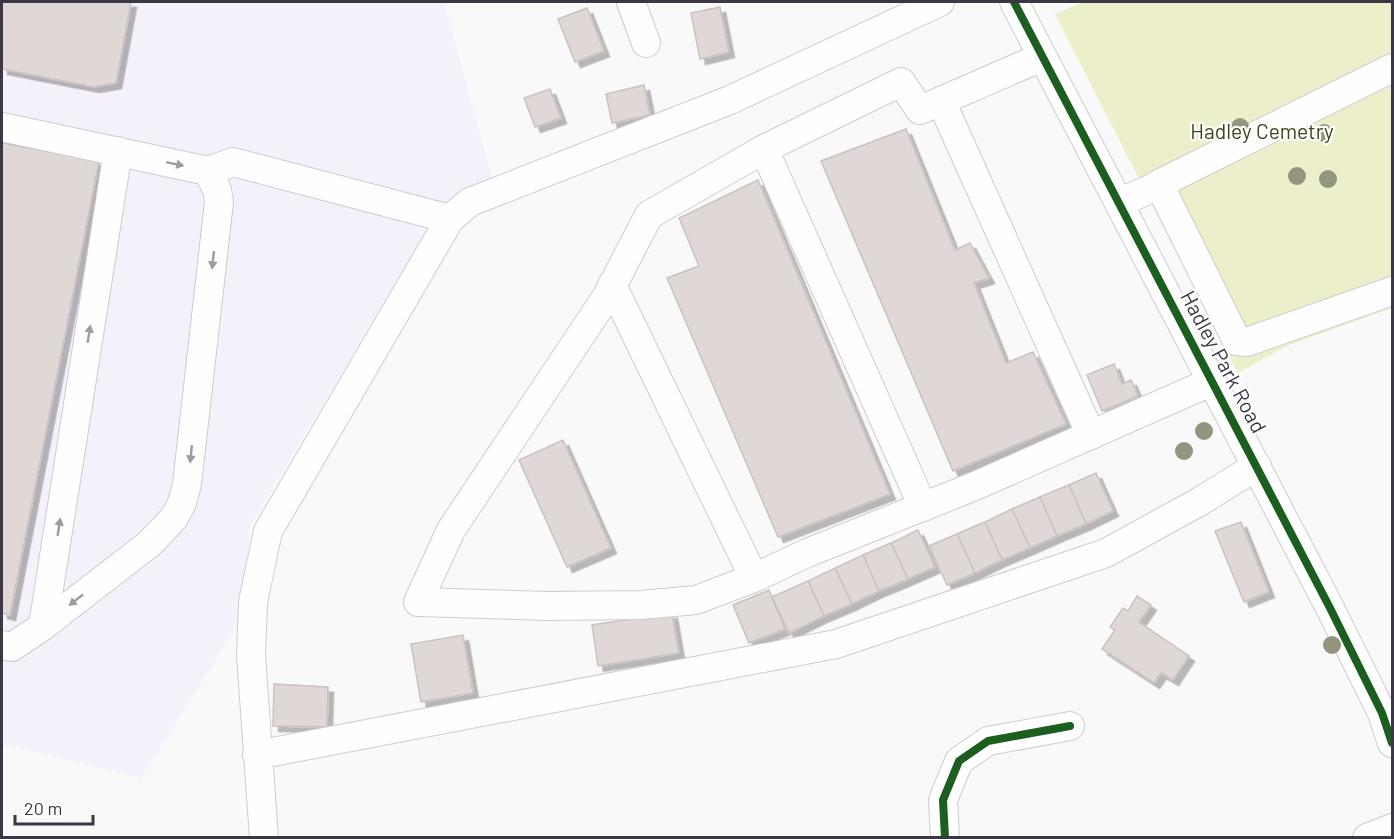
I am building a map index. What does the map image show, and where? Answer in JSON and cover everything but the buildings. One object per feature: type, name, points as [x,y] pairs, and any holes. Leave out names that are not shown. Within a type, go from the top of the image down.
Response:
[{"type":"street","points":[[631,2],[646,43]]},
{"type":"street","points":[[264,837],[251,655],[253,602],[268,531],[450,219],[470,202],[730,100],[940,2]]},
{"type":"street","name":"Hadley Park Road","points":[[1014,2],[1257,466],[1371,692],[1392,743]]},
{"type":"street","points":[[1042,57],[920,110],[901,82],[764,149],[649,215],[612,285],[451,530],[418,602],[547,606],[641,605],[696,600],[923,507],[1213,381]]},
{"type":"street","points":[[1120,202],[1153,188],[1392,68]]},
{"type":"street","points":[[940,101],[1091,435]]},
{"type":"street","points":[[2,127],[208,171],[233,162],[450,219]]},
{"type":"street","points":[[764,149],[923,507]]},
{"type":"street","points":[[43,626],[118,151]]},
{"type":"street","points":[[2,645],[12,647],[43,626],[149,543],[174,518],[182,503],[187,484],[219,202],[217,190],[208,171]]},
{"type":"street","points":[[1159,184],[1237,341],[1247,342],[1392,291]]},
{"type":"street","points":[[612,285],[754,578]]},
{"type":"street","points":[[257,755],[727,663],[836,644],[1106,553],[1199,502],[1257,466]]},
{"type":"street","points":[[945,837],[943,800],[959,761],[988,741],[1070,726]]},
{"type":"street","points":[[1367,837],[1392,828]]},
{"type":"shaded area","points":[[2,2],[444,2],[492,178],[435,217],[251,524],[239,623],[141,778],[2,744]]},
{"type":"green space","name":"Hadley Cemetry","points":[[1084,2],[1392,2],[1392,308],[1289,345],[1238,373],[1055,14]]},
{"type":"cycle path","points":[[1014,2],[1330,608],[1382,713],[1392,743]]},
{"type":"cycle path","points":[[945,838],[943,800],[959,761],[988,741],[1070,726]]}]
